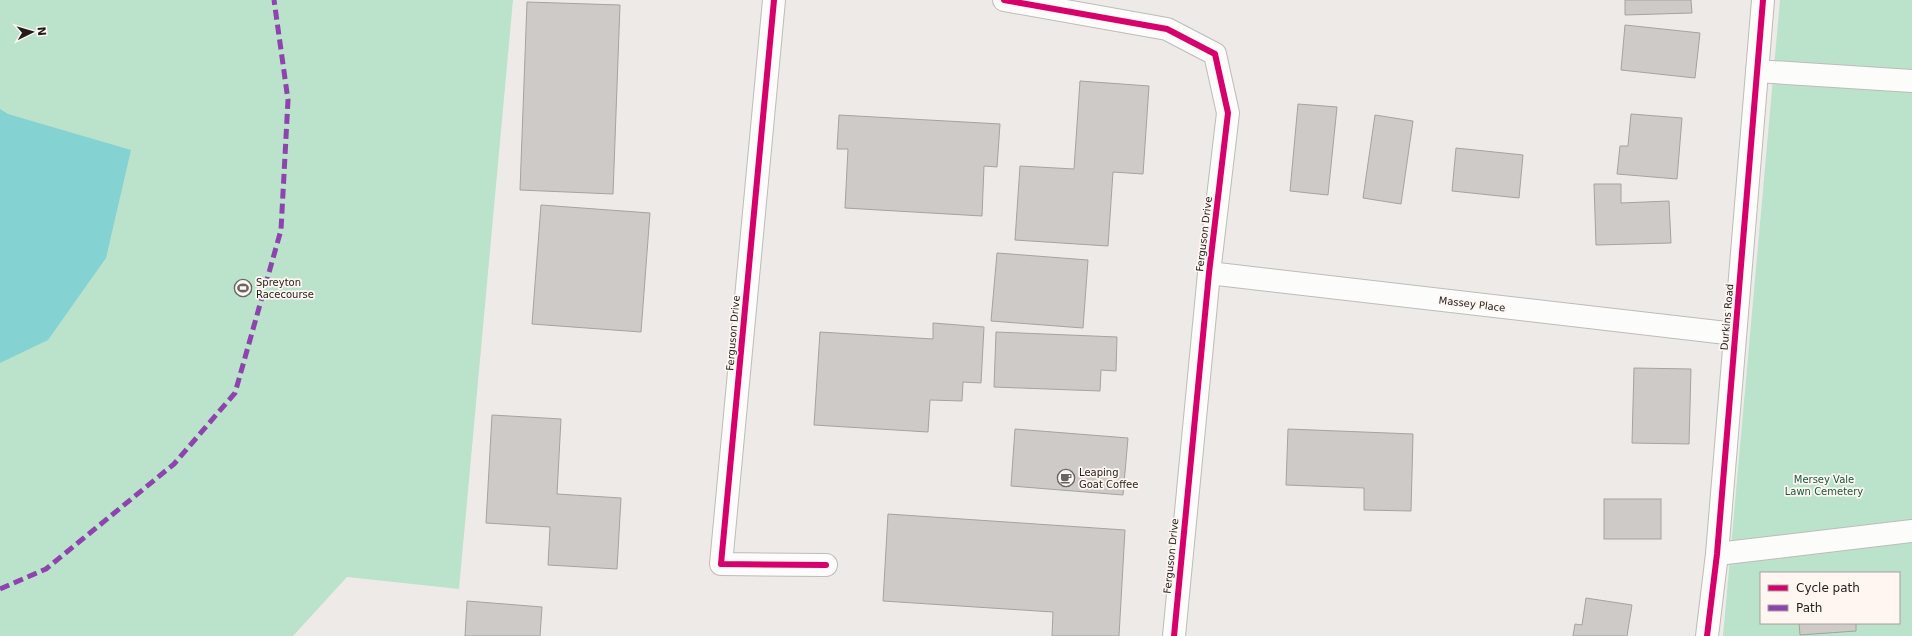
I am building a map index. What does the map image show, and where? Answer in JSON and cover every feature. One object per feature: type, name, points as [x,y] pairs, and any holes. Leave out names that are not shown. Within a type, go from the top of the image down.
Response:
[{"type":"street","name":"Ferguson Drive","points":[[774,0],[721,564],[826,565]]},
{"type":"street","name":"Ferguson Drive","points":[[1004,0],[1167,29],[1215,54],[1228,113],[1209,273],[1174,636]]},
{"type":"street","name":"Durkins Road","points":[[1707,636],[1717,554],[1763,0]]},
{"type":"street","points":[[1758,71],[1912,81]]},
{"type":"street","name":"Massey Place","points":[[1209,273],[1735,334]]},
{"type":"street","points":[[1717,554],[1912,531]]},
{"type":"green space","name":"Spreyton Racecourse","points":[[0,0],[513,0],[459,589],[347,577],[293,636],[0,636]]},
{"type":"green space","name":"Mersey Vale Lawn Cemetery","points":[[1780,0],[1912,0],[1912,636],[1723,636]]},
{"type":"water","points":[[0,109],[8,114],[131,150],[106,258],[48,340],[0,363]]},
{"type":"building","points":[[1625,0],[1691,0],[1692,13],[1625,15]]},
{"type":"building","points":[[527,2],[620,5],[613,194],[520,190]]},
{"type":"building","points":[[1625,25],[1700,33],[1695,78],[1621,70]]},
{"type":"building","points":[[1080,81],[1149,86],[1143,174],[1113,172],[1108,246],[1015,240],[1020,166],[1074,169]]},
{"type":"building","points":[[1298,104],[1337,107],[1328,195],[1290,191]]},
{"type":"building","points":[[1631,114],[1682,118],[1677,179],[1617,174],[1620,146],[1628,146]]},
{"type":"building","points":[[839,115],[1000,124],[997,167],[984,166],[982,216],[845,208],[848,149],[837,149]]},
{"type":"building","points":[[1375,115],[1413,121],[1401,204],[1363,198]]},
{"type":"building","points":[[1456,148],[1523,155],[1519,198],[1452,191]]},
{"type":"building","points":[[1594,184],[1621,184],[1621,203],[1669,201],[1671,243],[1596,245]]},
{"type":"building","points":[[541,205],[650,213],[641,332],[532,324]]},
{"type":"building","points":[[997,253],[1088,260],[1083,328],[991,321]]},
{"type":"building","points":[[933,323],[984,327],[981,383],[963,382],[962,401],[930,400],[928,432],[814,425],[820,332],[933,339]]},
{"type":"building","points":[[996,332],[1117,337],[1116,371],[1101,370],[1100,391],[994,387]]},
{"type":"building","points":[[1634,368],[1691,369],[1689,444],[1632,443]]},
{"type":"building","points":[[492,415],[561,419],[557,494],[621,498],[617,569],[548,565],[550,527],[486,523]]},
{"type":"building","points":[[1015,429],[1128,438],[1123,495],[1011,486]]},
{"type":"building","points":[[1288,429],[1413,434],[1411,511],[1364,510],[1364,488],[1286,485]]},
{"type":"building","points":[[1604,499],[1661,499],[1661,539],[1604,539]]},
{"type":"building","points":[[888,514],[1125,530],[1119,636],[1052,636],[1053,612],[883,601]]},
{"type":"building","points":[[1586,598],[1632,605],[1627,636],[1573,636],[1575,624],[1582,625]]},
{"type":"building","points":[[467,601],[542,607],[540,636],[465,636]]},
{"type":"building","points":[[1799,624],[1856,624],[1856,631],[1800,635]]},
{"type":"marked path","points":[[0,589],[46,569],[174,464],[235,393],[281,230],[288,100],[274,0]]},
{"type":"cycle path","points":[[774,0],[721,564],[826,565]]},
{"type":"cycle path","points":[[1004,0],[1167,29],[1215,54],[1228,113],[1209,273],[1174,636]]},
{"type":"cycle path","points":[[1707,636],[1717,554],[1763,0]]},
{"type":"place","name":"Spreyton Racecourse","points":[[243,288]]},
{"type":"place","name":"Leaping Goat Coffee","points":[[1066,478]]}]
